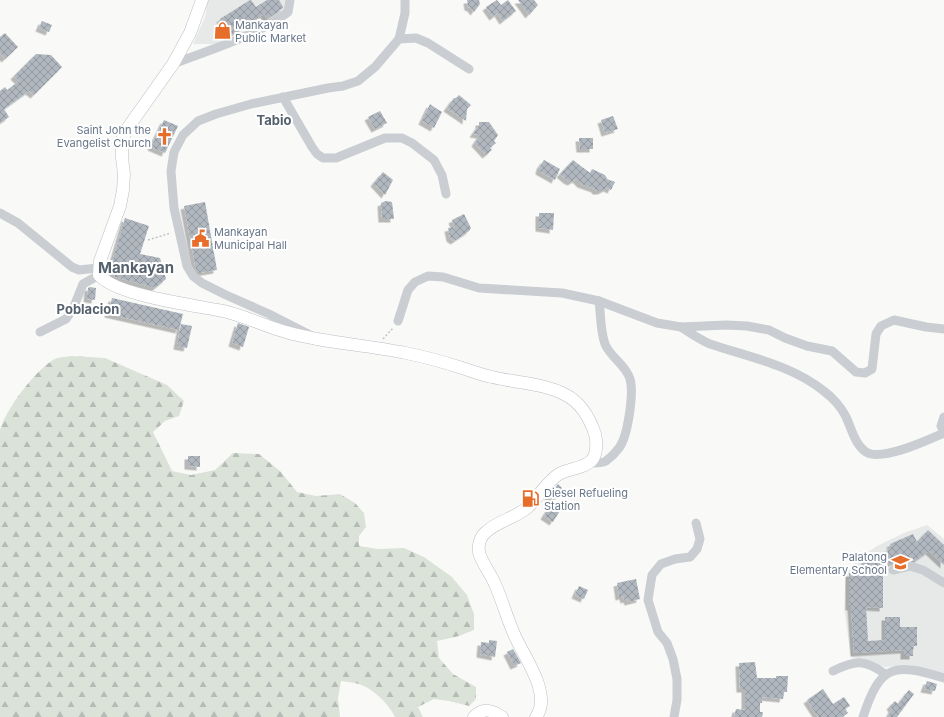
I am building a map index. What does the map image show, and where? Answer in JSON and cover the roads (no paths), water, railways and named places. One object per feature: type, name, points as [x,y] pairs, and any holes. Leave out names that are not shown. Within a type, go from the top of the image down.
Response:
[{"type":"main road","points":[[202,0],[190,33],[173,64],[126,129],[122,140],[124,174],[120,206],[101,256],[99,272],[107,282],[126,290],[160,299],[238,315],[287,332],[318,339],[406,353],[491,377],[554,390],[566,395],[582,409],[595,435],[596,450],[592,460],[588,463],[569,469],[555,477],[528,507],[508,520],[486,531],[481,538],[478,547],[480,557],[495,584],[513,633],[536,676],[540,690],[541,705],[540,712],[536,717]]},
{"type":"main road","points":[[474,717],[479,712],[486,710],[494,712],[502,717]]},
{"type":"street","points":[[173,64],[243,38],[279,19],[288,12],[290,0]]},
{"type":"street","points":[[318,339],[269,314],[202,283],[193,276],[187,266],[174,208],[171,171],[174,152],[183,135],[198,121],[216,114],[251,104],[343,86],[358,81],[375,67],[399,39],[405,12],[405,0]]},
{"type":"street","points":[[399,39],[416,38],[428,42],[469,69]]},
{"type":"street","points":[[283,97],[312,147],[317,154],[323,158],[336,158],[385,138],[402,138],[434,160],[442,175],[446,194]]},
{"type":"street","points":[[0,213],[18,223],[72,267],[79,270],[99,272]]},
{"type":"street","points":[[40,332],[66,319],[73,309],[83,284],[99,272]]},
{"type":"street","points":[[398,321],[408,290],[415,282],[428,276],[442,277],[478,288],[562,293],[599,301],[657,323],[681,327],[726,325],[747,326],[769,330],[807,346],[832,351],[856,372],[865,373],[872,369],[876,334],[881,326],[894,320],[926,327],[944,329]]},
{"type":"street","points":[[588,463],[607,460],[620,447],[627,428],[632,395],[630,378],[606,346],[602,331],[599,301]]},
{"type":"street","points":[[681,327],[709,343],[765,361],[796,373],[826,392],[844,413],[857,442],[866,452],[876,454],[896,452],[917,445],[944,432],[941,426],[944,417]]},
{"type":"street","points":[[674,717],[677,700],[677,679],[673,659],[667,643],[658,632],[648,600],[652,575],[661,564],[675,559],[690,557],[697,549],[700,539],[696,523]]},
{"type":"street","points":[[893,570],[910,566],[923,570],[944,583]]},
{"type":"street","points":[[833,670],[848,664],[866,663],[885,674]]},
{"type":"street","points":[[863,717],[874,687],[885,674],[894,670],[906,668],[944,678]]},
{"type":"place","name":"Mankayan Public Market","points":[[222,31]]},
{"type":"place","name":"Saint John the Evangelist Church","points":[[164,136]]},
{"type":"place","name":"Mankayan Municipal Hall","points":[[201,238]]},
{"type":"place","name":"Diesel Refueling Station","points":[[531,499]]},
{"type":"place","name":"Palatong Elementary School","points":[[900,563]]},
{"type":"district","name":"Tabio","points":[[274,120]]},
{"type":"district","name":"Mankayan","points":[[136,267]]},
{"type":"district","name":"Poblacion","points":[[88,309]]}]
